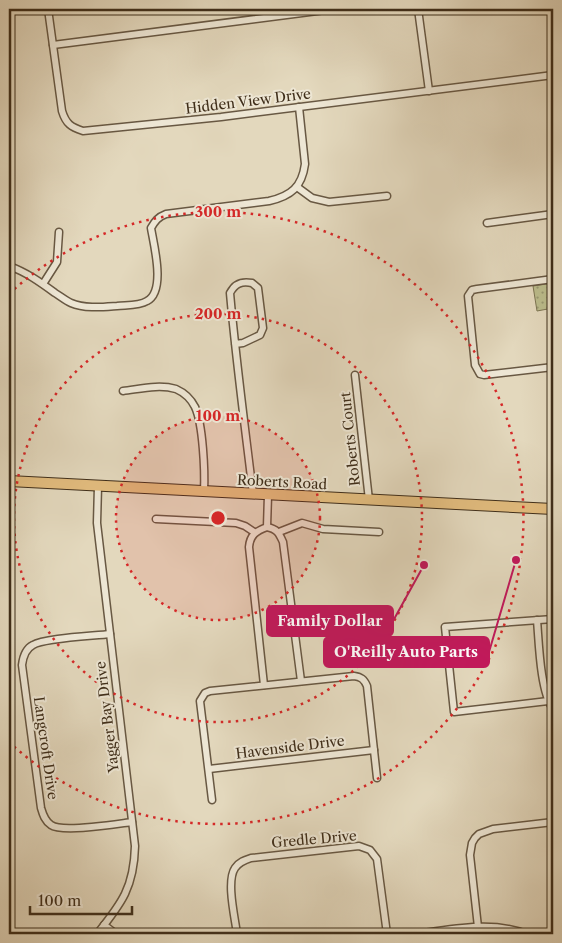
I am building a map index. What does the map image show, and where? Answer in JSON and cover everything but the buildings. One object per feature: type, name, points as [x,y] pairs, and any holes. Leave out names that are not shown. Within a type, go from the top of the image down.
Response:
[{"type":"main road","name":"Roberts Road","points":[[9,481],[553,509]]},
{"type":"street","points":[[48,9],[53,45],[333,9]]},
{"type":"street","points":[[418,9],[430,90]]},
{"type":"street","name":"Hidden View Drive","points":[[53,45],[64,120],[70,127],[82,131],[299,107],[553,75]]},
{"type":"street","points":[[9,266],[22,271],[71,303],[86,306],[134,305],[145,302],[150,299],[157,289],[157,273],[151,228],[159,217],[166,214],[269,201],[284,197],[297,187],[304,172],[305,164],[299,107]]},
{"type":"street","points":[[297,187],[312,198],[329,202],[387,196]]},
{"type":"street","points":[[488,222],[553,214]]},
{"type":"street","points":[[43,284],[57,262],[59,232]]},
{"type":"street","points":[[553,279],[477,289],[469,293],[468,303],[475,365],[480,374],[484,376],[553,367]]},
{"type":"street","points":[[235,344],[243,343],[260,334],[263,328],[258,288],[252,283],[239,283],[230,293],[235,344],[253,494]]},
{"type":"street","name":"Roberts Court","points":[[355,375],[370,500]]},
{"type":"street","points":[[123,391],[164,387],[184,393],[192,401],[199,420],[204,491]]},
{"type":"street","name":"Yagger Bay Drive","points":[[97,934],[124,897],[131,881],[134,863],[132,822],[97,524],[98,486]]},
{"type":"street","points":[[267,527],[268,495]]},
{"type":"street","points":[[156,519],[236,524],[245,526],[254,532]]},
{"type":"street","points":[[264,685],[248,547],[249,540],[254,532],[267,527],[279,532],[302,524],[323,529],[379,532]]},
{"type":"street","points":[[279,532],[283,542],[301,681]]},
{"type":"street","points":[[548,701],[454,712],[444,627],[553,619]]},
{"type":"street","points":[[537,620],[543,674],[548,701],[553,709]]},
{"type":"street","name":"Langcroft Drive","points":[[110,634],[44,641],[32,645],[23,659],[22,665],[41,808],[46,820],[55,827],[67,828],[132,822]]},
{"type":"street","points":[[212,800],[200,701],[205,692],[210,691],[354,676],[360,677],[367,686],[378,778]]},
{"type":"street","name":"Havenside Drive","points":[[209,769],[374,750]]},
{"type":"street","points":[[478,927],[470,856],[474,838],[493,829],[553,822]]},
{"type":"street","name":"Gredle Drive","points":[[237,934],[231,877],[235,867],[242,861],[251,858],[353,846],[367,848],[377,859],[387,934]]},
{"type":"street","points":[[104,925],[116,934]]},
{"type":"street","points":[[414,934],[478,927],[497,927],[526,934]]},
{"type":"green space","points":[[553,283],[553,308],[537,311],[533,286]]},
{"type":"place","name":"O'Reilly Auto Parts","points":[[516,560]]},
{"type":"place","name":"Family Dollar","points":[[424,565]]}]
